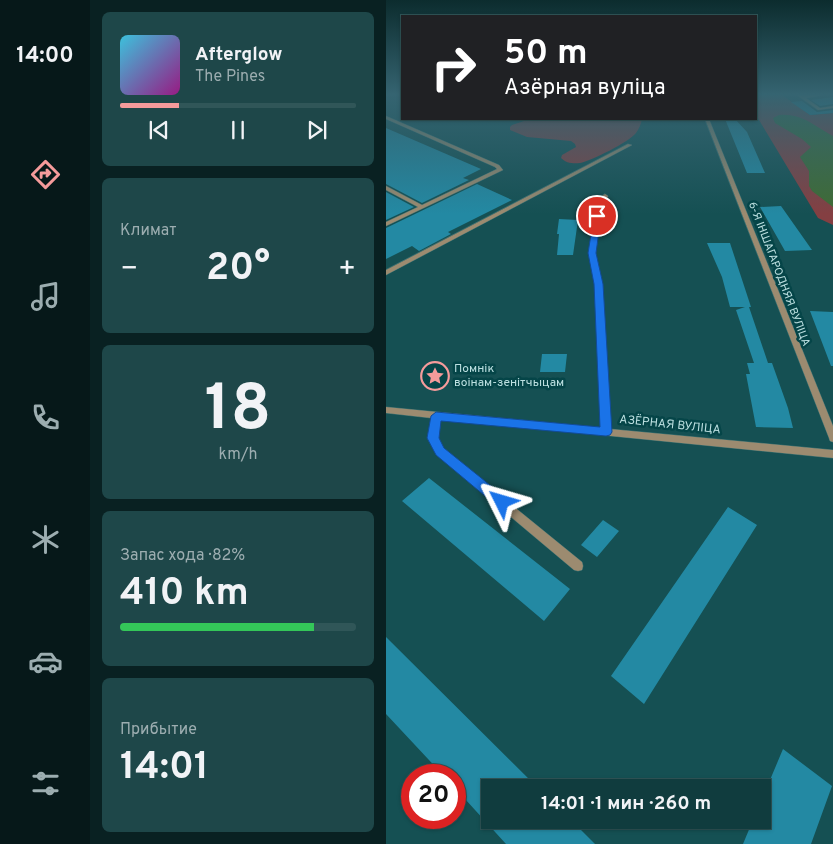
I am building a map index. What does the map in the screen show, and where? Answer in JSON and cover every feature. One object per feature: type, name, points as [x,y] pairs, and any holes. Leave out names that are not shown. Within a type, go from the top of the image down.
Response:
[{"type":"street","points":[[386,224],[498,172],[500,168],[425,134]]},
{"type":"street","name":"6-Я ІНШАГАРОДНЯЯ ВУЛІЦА","points":[[713,134],[833,438]]},
{"type":"street","points":[[386,273],[630,145]]},
{"type":"street","points":[[386,188],[422,207]]},
{"type":"street","points":[[605,196],[597,216],[592,253],[599,284],[606,432]]},
{"type":"street","name":"АЗЁРНАЯ ВУЛІЦА","points":[[386,410],[833,454]]},
{"type":"street","points":[[436,416],[433,438],[440,452],[578,566]]},
{"type":"shaded area","points":[[521,134],[635,134],[610,151],[580,163],[567,162],[561,158],[562,155],[576,147],[571,141],[527,137]]},
{"type":"shaded area","points":[[768,134],[833,134],[833,225],[818,218]]},
{"type":"shaded area","points":[[794,134],[830,134],[833,136],[833,207],[812,191],[809,186],[809,171],[800,157],[811,147]]},
{"type":"building","points":[[386,134],[401,134],[481,169],[463,178],[469,180],[422,203],[386,184]]},
{"type":"building","points":[[731,134],[748,134],[765,173],[747,173]]},
{"type":"building","points":[[477,184],[512,200],[448,232],[451,234],[419,251],[412,246],[386,259],[386,228]]},
{"type":"building","points":[[386,192],[414,207],[386,220]]},
{"type":"building","points":[[781,206],[812,250],[785,251],[760,207]]},
{"type":"building","points":[[559,219],[578,220],[573,255],[557,255]]},
{"type":"building","points":[[707,243],[730,243],[768,363],[772,363],[793,428],[756,427],[746,374],[750,374],[747,363],[754,363],[736,310],[745,307],[730,307],[722,277]]},
{"type":"building","points":[[810,311],[833,312],[833,366],[831,366]]},
{"type":"building","points":[[542,354],[567,354],[565,372],[540,372]]},
{"type":"building","points":[[429,478],[570,589],[544,621],[402,501]]},
{"type":"building","points":[[728,507],[757,525],[644,704],[611,676]]},
{"type":"building","points":[[603,520],[619,531],[597,557],[581,545]]},
{"type":"building","points":[[386,637],[529,779],[481,779],[481,817],[466,800],[466,764],[433,764],[386,714]]},
{"type":"building","points":[[783,749],[832,786],[811,844],[743,844],[749,829],[771,829],[770,779]]},
{"type":"building","points":[[492,829],[580,829],[595,844],[506,844]]},
{"type":"place","name":"Помнік воінам-зенітчыцам","points":[[435,376]]},
{"type":"route","points":[[502,502],[440,452],[433,438],[436,416],[606,432],[599,284],[592,253],[597,216]]}]
